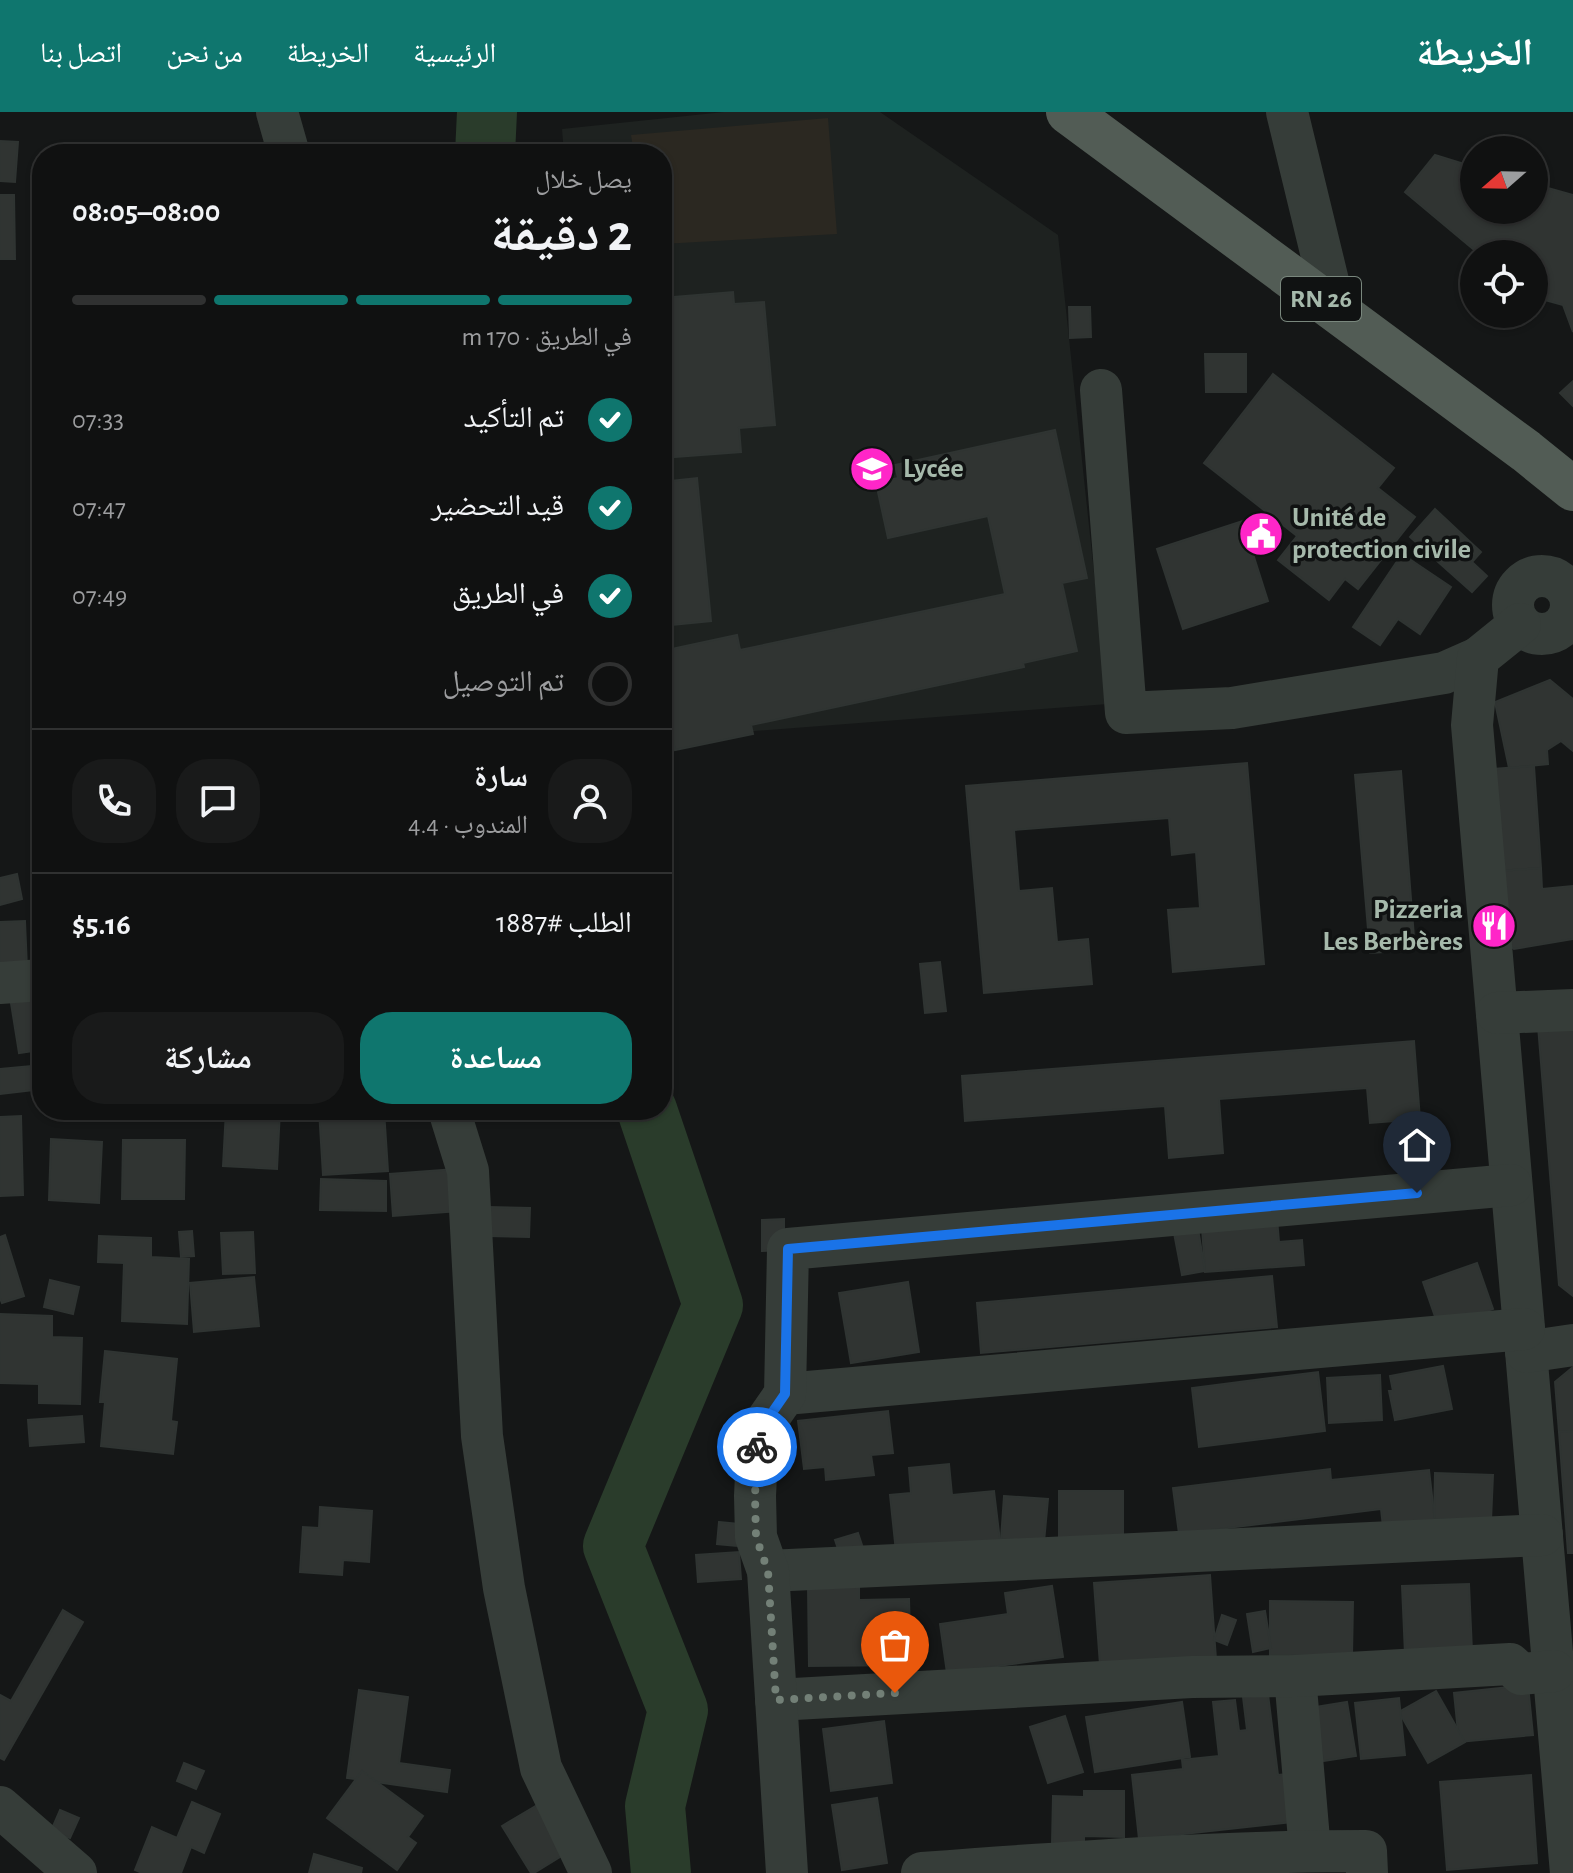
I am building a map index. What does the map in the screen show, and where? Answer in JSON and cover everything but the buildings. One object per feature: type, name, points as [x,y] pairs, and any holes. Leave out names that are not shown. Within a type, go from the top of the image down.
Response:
[{"type":"main road","name":"RN 26","points":[[1068,112],[1573,489]]},
{"type":"street","points":[[277,112],[286,144]]},
{"type":"street","points":[[1287,112],[1335,310]]},
{"type":"street","points":[[1101,390],[1126,713],[1232,708],[1444,673],[1478,658],[1520,624],[1513,607],[1514,598],[1524,582],[1543,576],[1569,600]]},
{"type":"street","points":[[1478,658],[1472,725],[1542,1535],[1560,1677],[1571,1873]]},
{"type":"street","points":[[0,983],[32,981]]},
{"type":"street","points":[[1497,1013],[1573,1010]]},
{"type":"street","points":[[452,1120],[468,1171],[482,1436],[504,1588],[541,1768],[591,1873]]},
{"type":"street","points":[[787,1873],[768,1571],[756,1537],[755,1496],[758,1433],[785,1394],[788,1249],[1511,1185]]},
{"type":"street","points":[[785,1394],[1525,1340],[1573,1345]]},
{"type":"street","points":[[768,1571],[1542,1535]]},
{"type":"street","points":[[776,1700],[1192,1677],[1295,1676],[1510,1664],[1521,1674],[1560,1677]]},
{"type":"street","points":[[1295,1676],[1310,1851]]},
{"type":"street","points":[[0,1807],[76,1873]]},
{"type":"street","points":[[922,1873],[1150,1866],[1310,1851],[1366,1851],[1367,1873]]},
{"type":"shaded area","name":"Lycée","points":[[724,112],[880,112],[1058,235],[1108,704],[672,737],[672,144],[563,144],[562,129]]},
{"type":"shaded area","points":[[828,118],[837,234],[672,243],[672,144],[632,144],[631,135]]},
{"type":"waterway","points":[[485,144],[487,112]]},
{"type":"waterway","points":[[650,1120],[713,1305],[613,1546],[678,1710],[655,1806],[661,1873]]},
{"type":"way so far","points":[[757,1447],[756,1537],[768,1571],[776,1700],[895,1693]]},
{"type":"place","name":"Lycée","points":[[872,469]]},
{"type":"place","name":"Unité de protection civile","points":[[1261,534]]},
{"type":"place","name":"Pizzeria Les Berbères","points":[[1494,926]]},
{"type":"route","points":[[757,1447],[758,1433],[785,1394],[788,1249],[1417,1193]]}]
